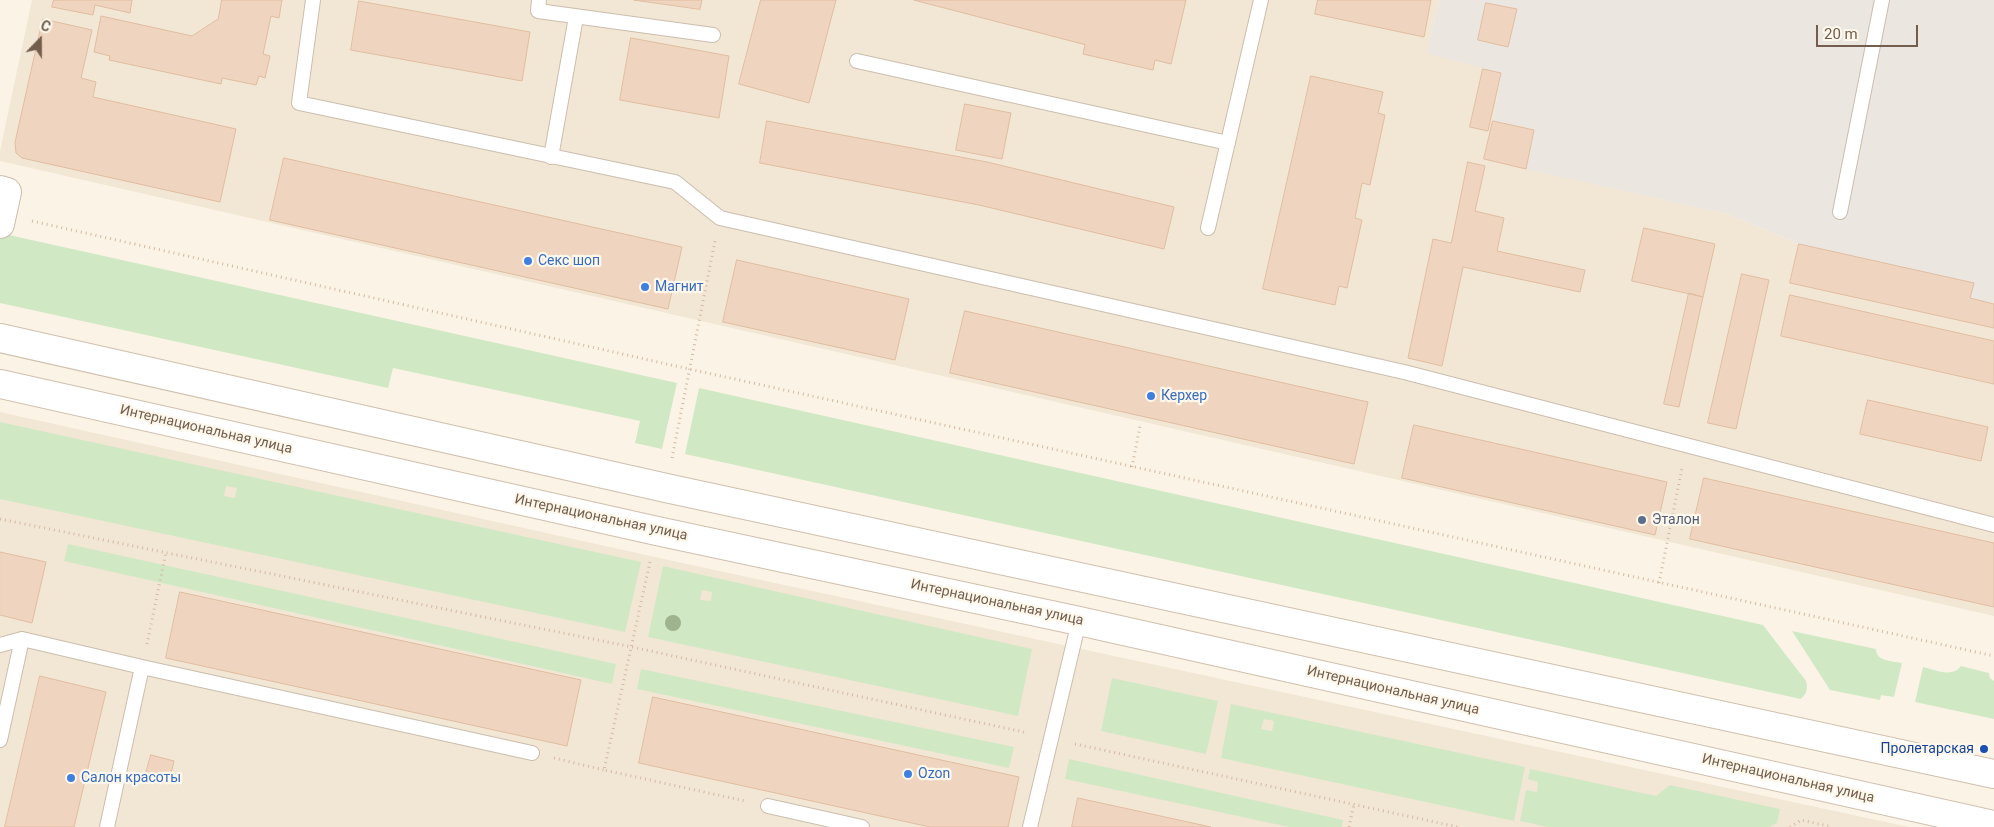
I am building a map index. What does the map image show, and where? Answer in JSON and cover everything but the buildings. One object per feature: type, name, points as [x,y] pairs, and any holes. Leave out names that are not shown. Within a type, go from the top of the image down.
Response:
[{"type":"main road","points":[[0,338],[666,488],[1994,774]]},
{"type":"main road","name":"Интернациональная улица","points":[[0,384],[657,530],[1079,621],[1994,825]]},
{"type":"lane","points":[[313,0],[299,103],[675,182],[720,218],[1404,372],[1994,525]]},
{"type":"lane","points":[[539,0],[538,11],[714,35]]},
{"type":"lane","points":[[1208,228],[1261,0]]},
{"type":"lane","points":[[1840,212],[1882,0]]},
{"type":"lane","points":[[551,157],[576,17]]},
{"type":"lane","points":[[856,61],[1228,143]]},
{"type":"lane","points":[[1030,827],[1079,621]]},
{"type":"lane","points":[[0,740],[22,639]]},
{"type":"lane","points":[[0,645],[22,639],[532,753]]},
{"type":"lane","points":[[107,827],[142,667]]},
{"type":"lane","points":[[768,806],[862,827]]},
{"type":"path","points":[[1,210],[689,369],[1994,656]]},
{"type":"path","points":[[666,488],[720,218]]},
{"type":"path","points":[[1132,467],[1140,426]]},
{"type":"path","points":[[1659,583],[1686,445]]},
{"type":"path","points":[[0,519],[632,647],[1458,827]]},
{"type":"path","points":[[604,770],[657,530]]},
{"type":"path","points":[[142,667],[166,552]]},
{"type":"path","points":[[532,753],[768,806]]},
{"type":"path","points":[[1349,827],[1354,804]]},
{"type":"path","points":[[1790,827],[1801,820],[1832,827]]},
{"type":"shaded area","points":[[32,0],[1440,0],[1427,50],[1501,73],[1493,121],[1534,130],[1526,168],[1728,214],[1799,244],[1974,283],[1970,298],[1994,304],[1994,616],[0,161],[0,151]]},
{"type":"shaded area","points":[[1440,0],[1994,0],[1994,304],[1970,298],[1973,283],[1799,244],[1728,214],[1526,169],[1534,130],[1493,121],[1501,73],[1429,54],[1427,50]]},
{"type":"shaded area","points":[[0,412],[673,561],[1909,827],[0,827]]},
{"type":"green space","points":[[0,233],[677,383],[662,449],[635,443],[640,421],[393,368],[388,388],[0,303]]},
{"type":"green space","points":[[699,388],[1763,625],[1806,681],[1805,695],[1801,699],[685,454]]},
{"type":"green space","points":[[0,422],[641,562],[625,632],[0,499]],"holes":[[[226,486],[237,488],[235,498],[224,496]]]},
{"type":"green space","points":[[68,544],[616,664],[612,684],[64,561]]},
{"type":"green space","points":[[663,566],[1032,649],[1018,716],[648,637]],"holes":[[[702,590],[712,592],[711,601],[700,600]]]},
{"type":"green space","points":[[1792,631],[1876,649],[1881,658],[1902,663],[1894,697],[1881,695],[1880,700],[1830,690]]},
{"type":"green space","points":[[1961,666],[1989,673],[1990,678],[1994,681],[1994,719],[1915,702],[1923,667],[1953,672]]},
{"type":"green space","points":[[641,669],[1014,747],[1009,768],[637,689]]},
{"type":"green space","points":[[1112,678],[1218,701],[1206,754],[1101,731]]},
{"type":"green space","points":[[1231,704],[1525,767],[1514,821],[1221,758]],"holes":[[[1264,719],[1274,721],[1272,731],[1261,729]]]},
{"type":"green space","points":[[1069,759],[1343,820],[1342,827],[1289,827],[1065,779]]},
{"type":"green space","points":[[1530,769],[1656,796],[1670,785],[1780,809],[1777,823],[1770,827],[1548,827],[1520,821],[1526,790],[1537,792],[1538,782],[1528,779]]},
{"type":"place","name":"Секс шоп","points":[[528,261]]},
{"type":"place","name":"Магнит","points":[[645,287]]},
{"type":"place","name":"Керхер","points":[[1151,396]]},
{"type":"place","name":"Эталон","points":[[1642,520]]},
{"type":"place","name":"Пролетарская","points":[[1984,749]]},
{"type":"place","name":"Ozon","points":[[908,774]]},
{"type":"place","name":"Салон красоты","points":[[71,778]]}]
